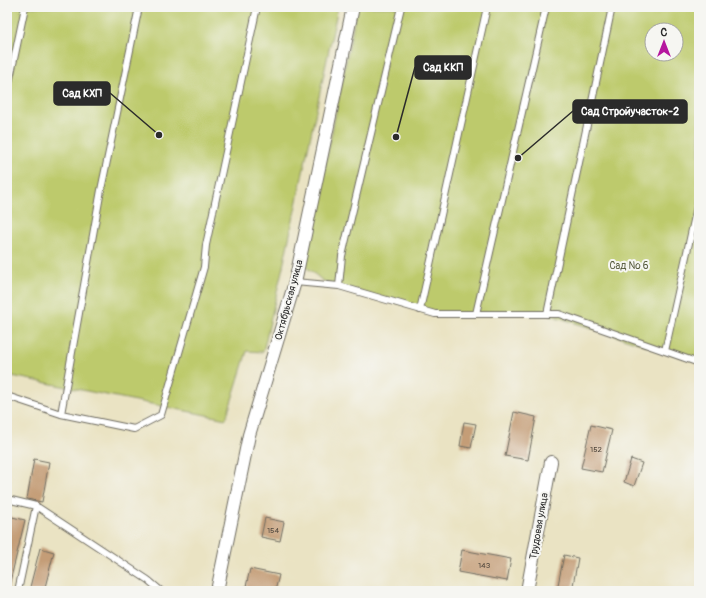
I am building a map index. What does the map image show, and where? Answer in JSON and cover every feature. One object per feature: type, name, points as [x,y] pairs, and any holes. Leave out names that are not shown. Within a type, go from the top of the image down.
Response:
[{"type":"street","name":"Октябрьская улица","points":[[218,591],[249,435],[295,282],[353,7]]},
{"type":"street","name":"Трудовая улица","points":[[527,591],[551,462]]},
{"type":"lane","points":[[7,93],[25,7]]},
{"type":"lane","points":[[61,414],[101,190],[139,7]]},
{"type":"lane","points":[[7,396],[61,414],[134,429],[161,415],[204,267],[206,245],[257,7]]},
{"type":"lane","points":[[339,286],[342,256],[401,7]]},
{"type":"lane","points":[[420,310],[487,7]]},
{"type":"lane","points":[[476,314],[546,7]]},
{"type":"lane","points":[[547,314],[612,7]]},
{"type":"lane","points":[[665,351],[699,198]]},
{"type":"lane","points":[[295,282],[339,286],[435,314],[560,314],[699,363]]},
{"type":"lane","points":[[7,499],[36,506],[148,580],[161,591]]},
{"type":"lane","points":[[18,591],[36,506]]},
{"type":"green space","points":[[7,7],[338,7],[284,262],[263,352],[247,351],[226,419],[7,375]]},
{"type":"green space","name":"Сад № 6","points":[[357,7],[699,7],[699,362],[547,314],[435,314],[323,281],[305,266]]},
{"type":"building","points":[[514,412],[536,417],[528,460],[505,456]]},
{"type":"building","points":[[464,422],[476,424],[471,448],[460,446]]},
{"type":"building","points":[[591,425],[612,430],[602,472],[581,468]]},
{"type":"building","points":[[34,459],[49,462],[42,502],[27,499]]},
{"type":"building","points":[[631,459],[642,463],[634,486],[624,482]]},
{"type":"building","points":[[8,516],[25,520],[8,590],[7,520]]},
{"type":"building","points":[[265,518],[284,522],[280,541],[261,537]]},
{"type":"building","points":[[40,548],[54,552],[44,591],[29,591]]},
{"type":"building","points":[[462,550],[511,559],[507,581],[458,572]]},
{"type":"building","points":[[564,555],[578,558],[572,591],[557,590]]},
{"type":"building","points":[[250,569],[279,575],[275,591],[245,591]]},
{"type":"place","name":"Сад КХП","points":[[159,135]]},
{"type":"place","name":"Сад ККП","points":[[396,137]]},
{"type":"place","name":"Сад Стройучасток-2","points":[[518,158]]}]
